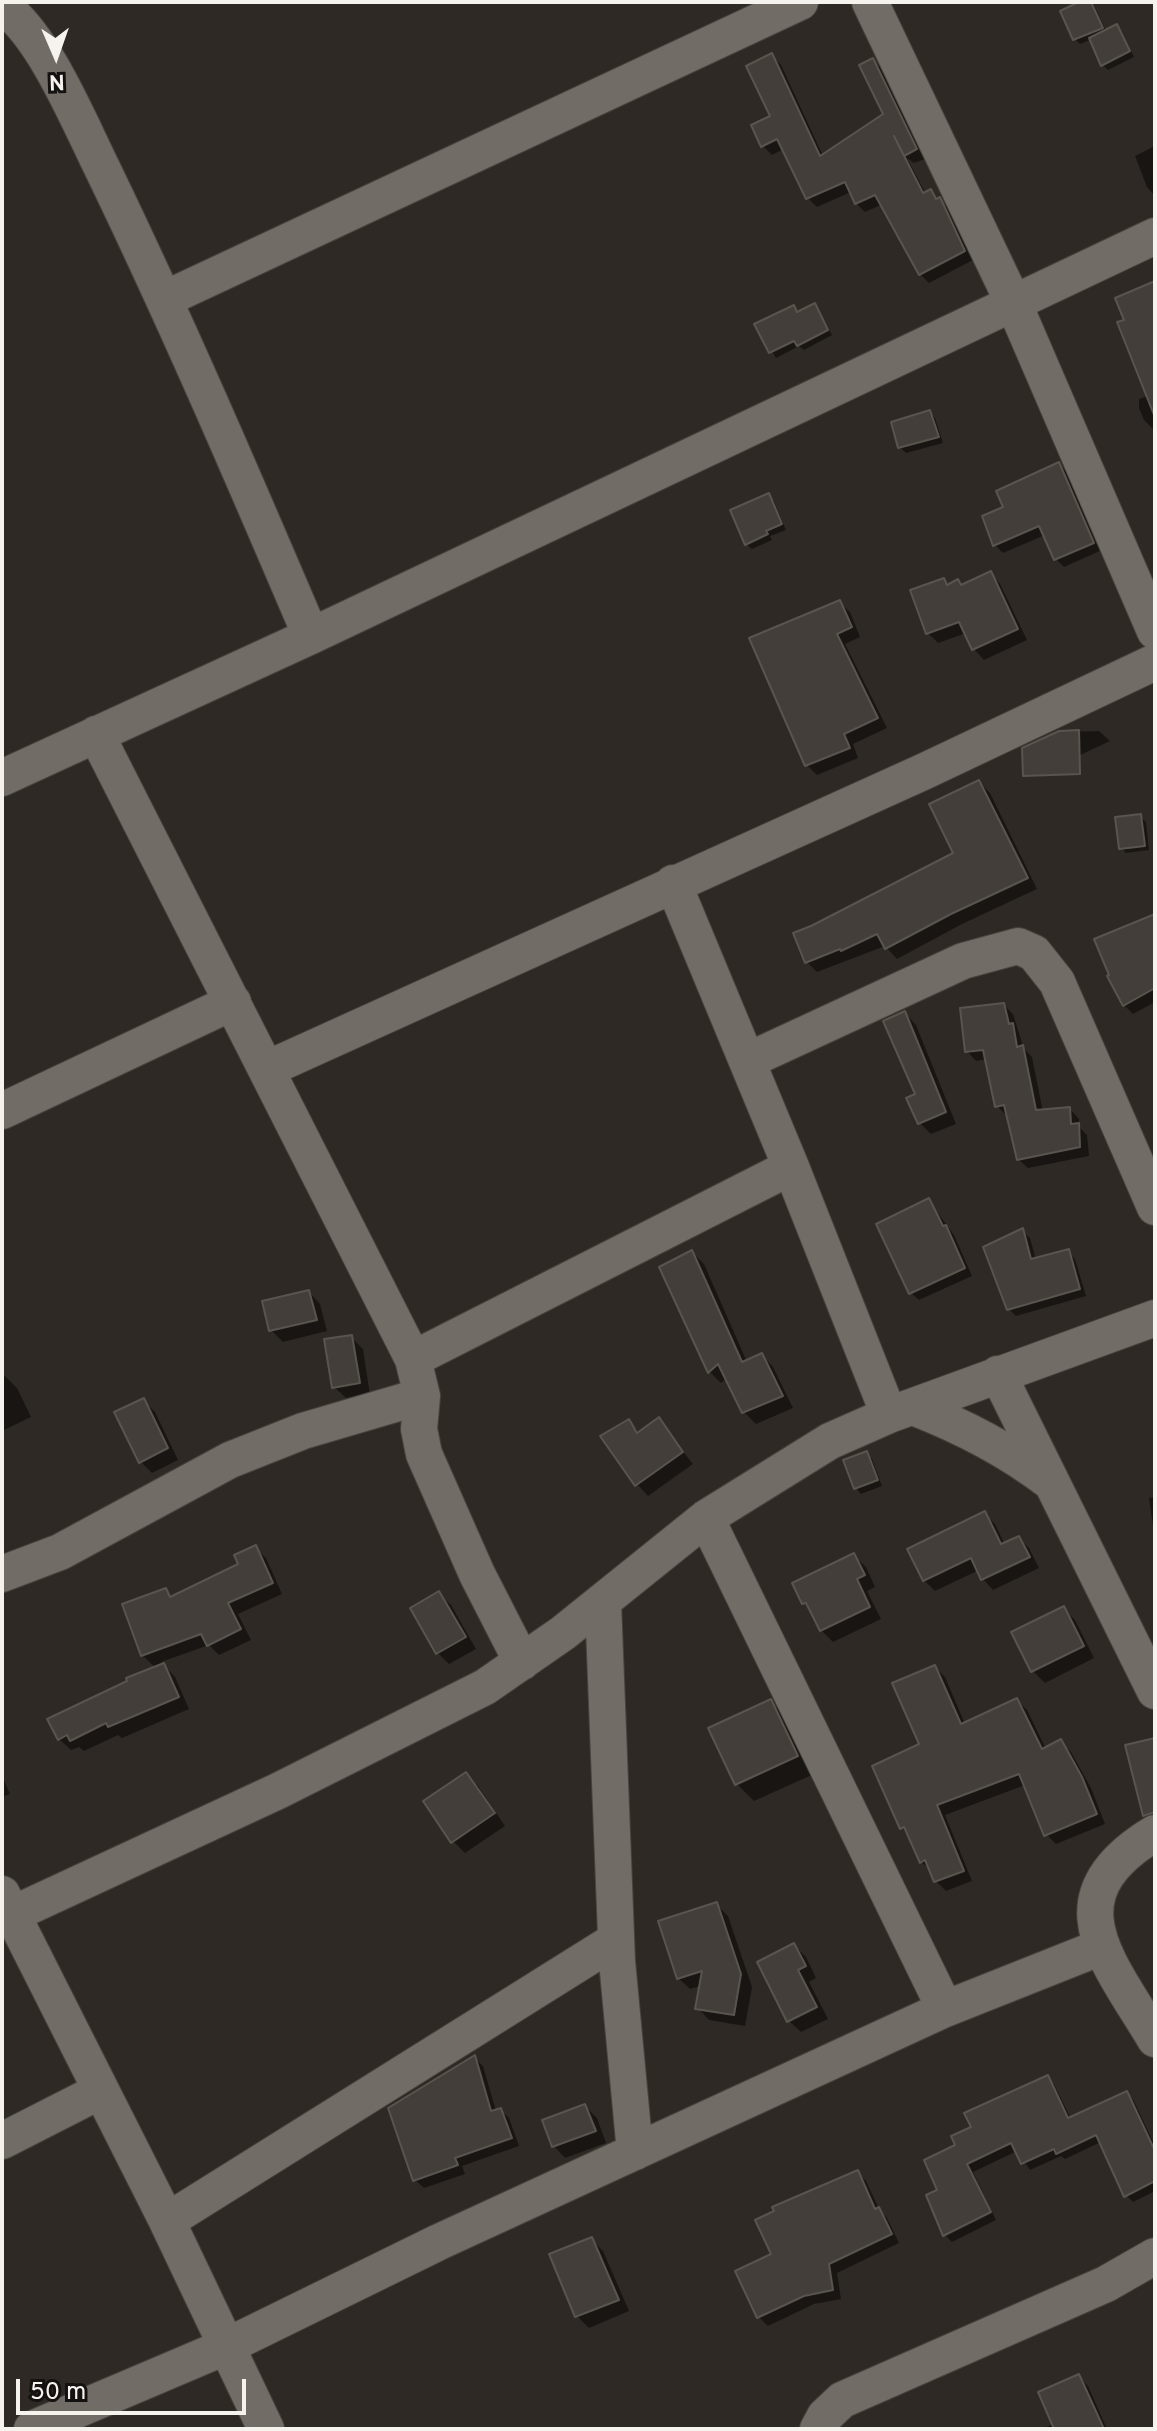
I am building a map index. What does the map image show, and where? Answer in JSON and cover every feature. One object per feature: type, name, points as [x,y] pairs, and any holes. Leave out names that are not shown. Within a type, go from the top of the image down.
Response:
[{"type":"street","points":[[165,299],[800,2]]},
{"type":"street","points":[[870,2],[1013,302],[1155,631]]},
{"type":"street","points":[[2,6],[15,15],[55,74],[165,299],[311,636]]},
{"type":"street","points":[[2,778],[311,636],[1155,236]]},
{"type":"street","points":[[267,1069],[925,771],[1155,662]]},
{"type":"street","points":[[96,734],[413,1359],[422,1396],[419,1429],[424,1454],[477,1574],[522,1662]]},
{"type":"street","points":[[673,883],[791,1167],[901,1411]]},
{"type":"street","points":[[747,1061],[963,961],[1018,946],[1034,953],[1057,982],[1155,1207]]},
{"type":"street","points":[[2,1111],[233,1002]]},
{"type":"street","points":[[413,1359],[791,1167]]},
{"type":"street","points":[[266,2429],[167,2221],[8,1904],[292,1784],[485,1687],[603,1602],[706,1518],[830,1441],[998,1374],[1155,1318]]},
{"type":"street","points":[[998,1374],[1155,1691]]},
{"type":"street","points":[[2,1574],[60,1552],[230,1460],[303,1431],[422,1396]]},
{"type":"street","points":[[901,1411],[950,1421],[1017,1456],[1054,1484]]},
{"type":"street","points":[[706,1518],[945,2009]]},
{"type":"street","points":[[603,1602],[616,1940],[635,2152]]},
{"type":"street","points":[[1155,1833],[1129,1849],[1102,1885],[1094,1908],[1101,1947],[1155,2039]]},
{"type":"street","points":[[167,2221],[616,1940]]},
{"type":"street","points":[[32,2429],[225,2347],[439,2242],[945,2009],[1101,1947]]},
{"type":"street","points":[[2,2141],[100,2091]]},
{"type":"street","points":[[818,2429],[825,2416],[842,2400],[1106,2284],[1155,2256]]},
{"type":"building","points":[[1079,2],[1091,2],[1103,28],[1073,40],[1060,11]]},
{"type":"building","points":[[1117,24],[1130,51],[1101,66],[1089,38]]},
{"type":"building","points":[[772,53],[820,156],[883,114],[859,65],[873,58],[917,149],[904,156],[923,193],[931,189],[936,199],[940,197],[965,251],[919,275],[875,195],[855,204],[845,182],[806,199],[777,139],[761,147],[751,125],[770,116],[746,66]]},
{"type":"building","points":[[1155,281],[1154,415],[1117,322],[1124,320],[1115,298]]},
{"type":"building","points":[[815,303],[828,330],[797,346],[794,341],[769,353],[754,324],[794,305],[797,312]]},
{"type":"building","points":[[930,410],[939,437],[898,448],[891,422]]},
{"type":"building","points":[[1059,462],[1094,543],[1054,560],[1039,526],[993,546],[982,516],[1003,507],[996,491]]},
{"type":"building","points":[[769,493],[782,524],[745,545],[730,510]]},
{"type":"building","points":[[991,571],[1018,629],[972,650],[959,622],[926,634],[910,590],[944,578],[947,585],[958,579],[961,585]]},
{"type":"building","points":[[840,600],[852,627],[837,634],[878,718],[844,734],[850,748],[805,766],[749,638]]},
{"type":"building","points":[[1079,730],[1080,774],[1023,776],[1022,748],[1059,731]]},
{"type":"building","points":[[979,780],[1028,878],[885,949],[877,934],[805,963],[793,933],[953,853],[929,804]]},
{"type":"building","points":[[1141,814],[1145,846],[1119,849],[1115,817]]},
{"type":"building","points":[[1155,914],[1155,988],[1123,1006],[1107,976],[1094,939]]},
{"type":"building","points":[[1004,1003],[1009,1024],[1013,1023],[1017,1047],[1023,1045],[1036,1110],[1070,1107],[1071,1124],[1079,1123],[1080,1147],[1017,1160],[1004,1105],[995,1107],[983,1050],[965,1052],[960,1008]]},
{"type":"building","points":[[905,1011],[946,1112],[918,1124],[906,1098],[915,1094],[883,1021]]},
{"type":"building","points":[[929,1198],[943,1226],[946,1225],[965,1268],[909,1294],[876,1224]]},
{"type":"building","points":[[1023,1228],[1031,1259],[1069,1249],[1080,1289],[1007,1310],[983,1247]]},
{"type":"building","points":[[692,1250],[742,1362],[762,1353],[783,1396],[742,1413],[718,1364],[708,1373],[659,1267]]},
{"type":"building","points":[[309,1290],[317,1320],[269,1331],[262,1301]]},
{"type":"building","points":[[352,1335],[360,1383],[332,1388],[324,1339]]},
{"type":"building","points":[[144,1398],[168,1448],[139,1463],[114,1412]]},
{"type":"building","points":[[659,1417],[683,1452],[635,1486],[600,1436],[629,1419],[637,1433]]},
{"type":"building","points":[[867,1451],[878,1480],[854,1489],[843,1460]]},
{"type":"building","points":[[985,1511],[1001,1544],[1019,1536],[1030,1557],[981,1580],[971,1558],[923,1581],[907,1549]]},
{"type":"building","points":[[256,1545],[273,1583],[228,1603],[241,1629],[207,1646],[201,1634],[141,1656],[122,1604],[166,1588],[170,1597],[238,1564],[234,1555]]},
{"type":"building","points":[[854,1553],[865,1575],[857,1579],[870,1607],[820,1631],[792,1583]]},
{"type":"building","points":[[439,1591],[466,1637],[436,1654],[410,1608]]},
{"type":"building","points":[[1064,1606],[1084,1646],[1031,1672],[1011,1632]]},
{"type":"building","points":[[164,1663],[179,1697],[108,1727],[106,1723],[70,1741],[67,1735],[58,1740],[47,1719],[127,1681],[126,1678]]},
{"type":"building","points":[[935,1665],[961,1724],[1017,1698],[1042,1749],[1061,1739],[1082,1777],[1097,1814],[1044,1836],[1019,1774],[937,1805],[964,1871],[934,1882],[925,1860],[920,1863],[904,1827],[900,1829],[872,1766],[919,1744],[892,1683]]},
{"type":"building","points":[[771,1699],[798,1756],[735,1785],[708,1728]]},
{"type":"building","points":[[1155,1738],[1155,1812],[1143,1816],[1125,1745]]},
{"type":"building","points":[[466,1772],[495,1813],[451,1843],[423,1801]]},
{"type":"building","points":[[717,1902],[741,1974],[734,2015],[695,2009],[702,1971],[677,1979],[658,1921]]},
{"type":"building","points":[[794,1943],[806,1966],[798,1970],[817,2007],[787,2022],[757,1962]]},
{"type":"building","points":[[475,2055],[491,2111],[501,2108],[512,2138],[455,2158],[458,2165],[413,2181],[388,2108]]},
{"type":"building","points":[[1048,2075],[1068,2118],[1127,2091],[1155,2151],[1155,2181],[1124,2197],[1096,2135],[1056,2154],[1054,2149],[1021,2164],[1011,2143],[967,2164],[991,2212],[943,2236],[926,2195],[937,2190],[924,2160],[955,2145],[951,2136],[971,2127],[964,2113]]},
{"type":"building","points":[[585,2104],[596,2131],[552,2147],[542,2120]]},
{"type":"building","points":[[858,2170],[875,2209],[879,2207],[892,2234],[829,2264],[833,2290],[804,2296],[757,2318],[735,2271],[771,2254],[755,2220],[774,2211],[772,2207]]},
{"type":"building","points":[[592,2237],[619,2300],[575,2317],[549,2254]]},
{"type":"building","points":[[1079,2374],[1104,2429],[1054,2429],[1038,2392]]}]
